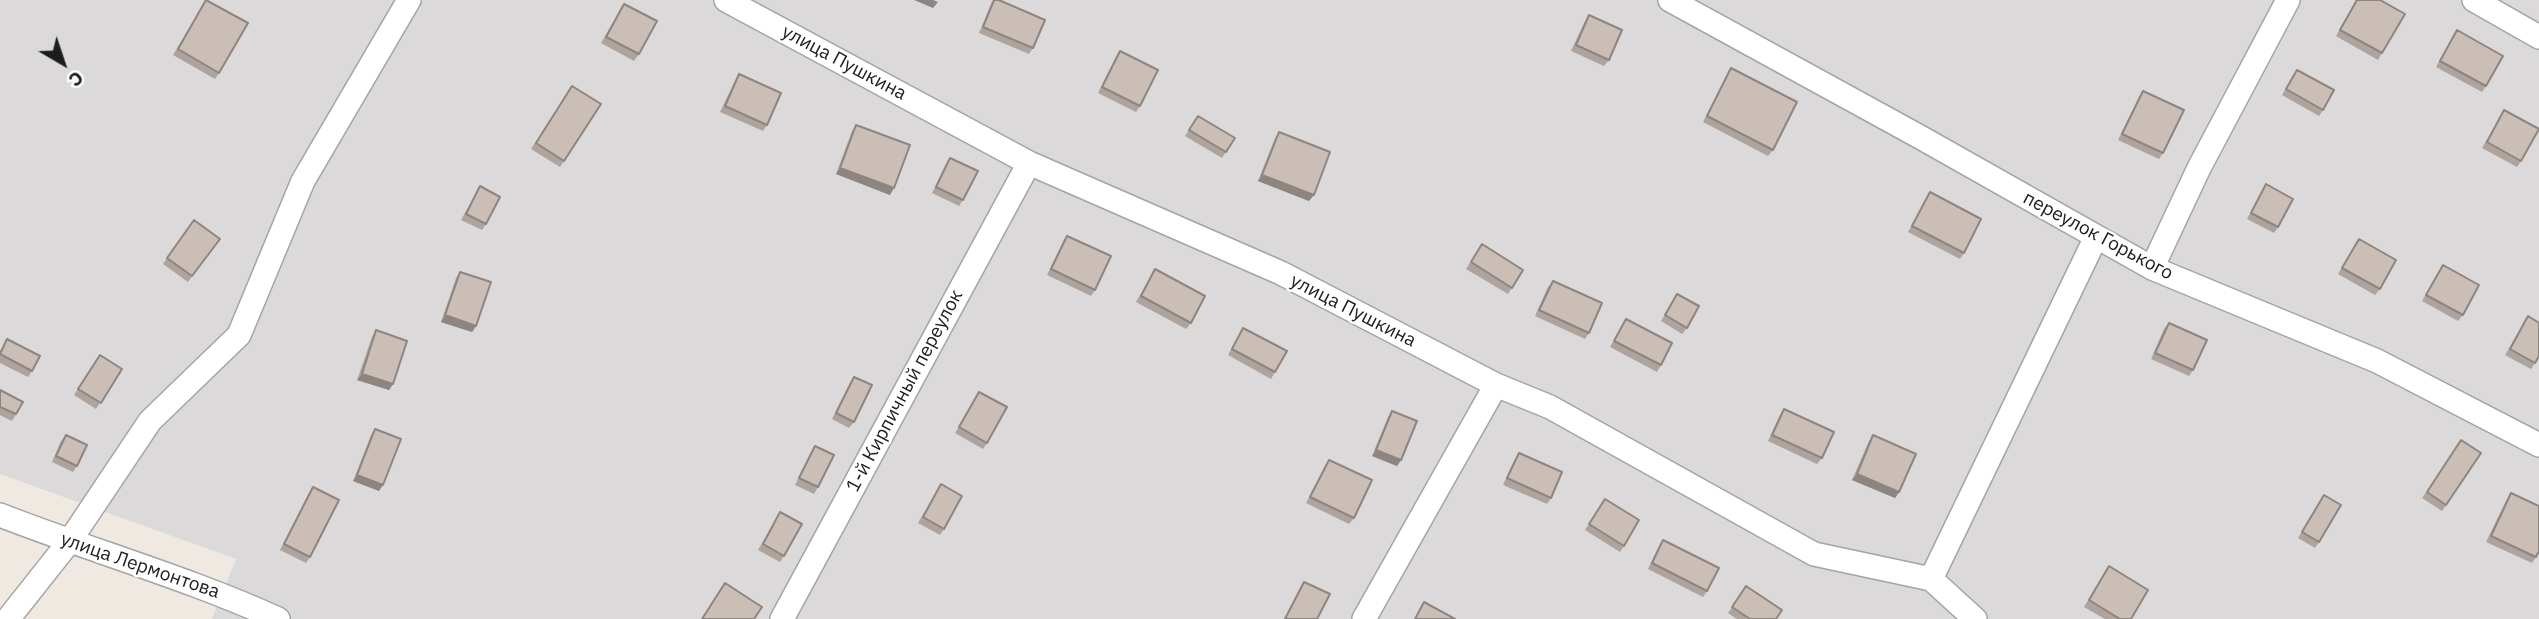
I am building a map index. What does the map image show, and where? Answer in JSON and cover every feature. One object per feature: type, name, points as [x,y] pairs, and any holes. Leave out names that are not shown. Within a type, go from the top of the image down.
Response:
[{"type":"street","points":[[8,619],[69,542],[150,421],[239,335],[303,181],[409,0]]},
{"type":"street","name":"улица Пушкина","points":[[726,0],[1029,163],[1281,273],[1496,385],[1550,407],[1814,554],[1931,579]]},
{"type":"street","name":"переулок Горького","points":[[1670,0],[1920,136],[2152,268],[2377,361],[2539,445]]},
{"type":"street","points":[[2152,268],[2199,169],[2287,0]]},
{"type":"street","points":[[2474,0],[2539,37]]},
{"type":"street","name":"1-й Кирпичный переулок","points":[[782,619],[1029,163]]},
{"type":"street","points":[[1975,619],[1931,579],[2096,237]]},
{"type":"street","points":[[1364,619],[1496,385]]},
{"type":"street","name":"улица Лермонтова","points":[[0,515],[69,542],[222,594],[278,619]]},
{"type":"shaded area","points":[[0,0],[2539,0],[2539,619],[212,619],[236,559],[0,474]]},
{"type":"building","points":[[206,0],[248,23],[219,73],[178,49]]},
{"type":"building","points":[[994,0],[1045,20],[1033,48],[983,27]]},
{"type":"building","points":[[2357,0],[2380,0],[2405,14],[2382,53],[2340,30]]},
{"type":"building","points":[[624,4],[657,21],[639,54],[606,37]]},
{"type":"building","points":[[1589,15],[1622,30],[1609,60],[1576,45]]},
{"type":"building","points":[[2457,30],[2503,56],[2486,86],[2440,61]]},
{"type":"building","points":[[1120,51],[1158,70],[1140,106],[1102,87]]},
{"type":"building","points":[[1731,68],[1797,102],[1773,150],[1707,116]]},
{"type":"building","points":[[2297,70],[2334,90],[2323,110],[2286,89]]},
{"type":"building","points":[[739,74],[781,93],[767,125],[725,106]]},
{"type":"building","points":[[572,86],[601,104],[564,161],[536,143]]},
{"type":"building","points":[[2143,91],[2184,110],[2163,153],[2122,134]]},
{"type":"building","points":[[2504,110],[2539,129],[2521,161],[2487,142]]},
{"type":"building","points":[[1198,116],[1235,138],[1226,152],[1189,130]]},
{"type":"building","points":[[856,125],[910,145],[894,188],[840,168]]},
{"type":"building","points":[[1279,132],[1330,152],[1314,195],[1262,175]]},
{"type":"building","points":[[950,158],[978,171],[963,200],[936,187]]},
{"type":"building","points":[[2266,184],[2293,199],[2278,227],[2251,213]]},
{"type":"building","points":[[480,186],[500,197],[486,224],[466,214]]},
{"type":"building","points":[[1930,192],[1981,219],[1964,253],[1912,226]]},
{"type":"building","points":[[194,220],[220,239],[192,276],[167,258]]},
{"type":"building","points":[[1067,236],[1111,256],[1095,290],[1051,269]]},
{"type":"building","points":[[2359,239],[2396,260],[2380,289],[2342,268]]},
{"type":"building","points":[[1482,244],[1523,270],[1512,288],[1471,262]]},
{"type":"building","points":[[2443,265],[2479,285],[2463,315],[2426,295]]},
{"type":"building","points":[[1155,269],[1205,296],[1191,323],[1141,296]]},
{"type":"building","points":[[460,272],[491,282],[476,326],[445,315]]},
{"type":"building","points":[[1553,281],[1602,303],[1589,333],[1539,310]]},
{"type":"building","points":[[1677,294],[1699,306],[1687,328],[1665,315]]},
{"type":"building","points":[[2528,316],[2539,323],[2539,356],[2535,363],[2510,349]]},
{"type":"building","points":[[1626,319],[1672,343],[1661,365],[1614,341]]},
{"type":"building","points":[[2169,323],[2207,340],[2193,370],[2155,353]]},
{"type":"building","points":[[1243,328],[1287,351],[1275,372],[1232,349]]},
{"type":"building","points":[[376,330],[407,341],[393,384],[362,374]]},
{"type":"building","points":[[7,339],[40,356],[32,371],[0,354]]},
{"type":"building","points":[[100,355],[122,369],[101,403],[78,389]]},
{"type":"building","points":[[854,377],[872,385],[854,422],[836,413]]},
{"type":"building","points":[[0,390],[23,402],[16,414],[0,407]]},
{"type":"building","points":[[979,392],[1007,407],[987,443],[959,427]]},
{"type":"building","points":[[1784,409],[1834,432],[1822,458],[1772,435]]},
{"type":"building","points":[[1392,411],[1417,421],[1401,460],[1376,450]]},
{"type":"building","points":[[375,429],[401,439],[383,485],[357,475]]},
{"type":"building","points":[[66,435],[87,445],[77,466],[56,456]]},
{"type":"building","points":[[1873,435],[1916,454],[1899,492],[1857,474]]},
{"type":"building","points":[[2461,440],[2481,453],[2446,505],[2427,492]]},
{"type":"building","points":[[815,446],[834,455],[818,487],[799,478]]},
{"type":"building","points":[[1519,453],[1562,472],[1551,498],[1507,478]]},
{"type":"building","points":[[1329,460],[1372,480],[1354,518],[1310,497]]},
{"type":"building","points":[[941,484],[962,496],[944,529],[923,517]]},
{"type":"building","points":[[313,487],[339,500],[310,557],[284,544]]},
{"type":"building","points":[[2511,493],[2539,506],[2539,551],[2536,557],[2491,536]]},
{"type":"building","points":[[2324,495],[2341,505],[2319,542],[2302,532]]},
{"type":"building","points":[[1605,499],[1639,520],[1624,546],[1589,524]]},
{"type":"building","points":[[780,512],[802,524],[784,556],[763,544]]},
{"type":"building","points":[[1663,540],[1719,568],[1707,591],[1652,563]]},
{"type":"building","points":[[2109,566],[2148,590],[2131,619],[2120,619],[2089,600]]},
{"type":"building","points":[[1304,582],[1330,594],[1317,619],[1285,619]]},
{"type":"building","points":[[725,583],[762,607],[754,619],[702,619]]},
{"type":"building","points":[[1746,586],[1782,610],[1776,619],[1750,619],[1732,607]]},
{"type":"building","points":[[1424,602],[1455,619],[1415,619]]}]
